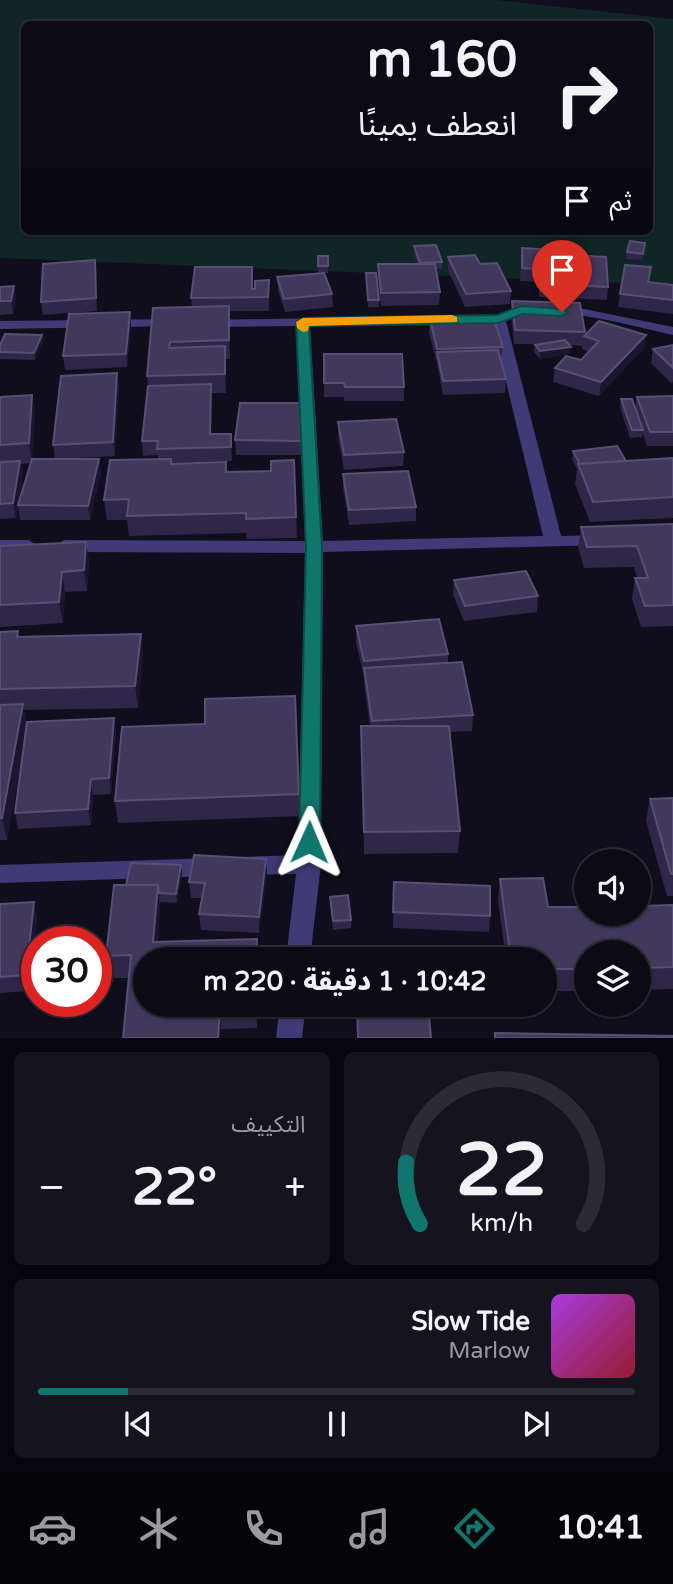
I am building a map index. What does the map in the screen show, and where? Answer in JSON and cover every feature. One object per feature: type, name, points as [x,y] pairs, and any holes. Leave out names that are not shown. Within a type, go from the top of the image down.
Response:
[{"type":"street","points":[[0,325],[498,319],[522,310],[537,310],[611,318],[673,331]]},
{"type":"street","points":[[498,319],[553,540]]},
{"type":"street","points":[[299,947],[309,864],[314,547],[303,322]]},
{"type":"street","points":[[0,546],[314,547],[620,540]]},
{"type":"street","points":[[0,874],[309,864]]},
{"type":"street","points":[[289,1038],[291,1017]]},
{"type":"green space","points":[[0,0],[497,0],[673,19],[673,285],[0,258]]},
{"type":"building","points":[[630,241],[645,243],[643,254],[627,252]]},
{"type":"building","points":[[436,245],[442,262],[420,263],[414,246]]},
{"type":"building","points":[[522,248],[551,250],[552,254],[606,257],[608,287],[540,284],[540,269],[522,268]]},
{"type":"building","points":[[475,255],[480,264],[497,263],[511,291],[466,294],[448,257]]},
{"type":"building","points":[[318,256],[328,256],[328,266],[318,266]]},
{"type":"building","points":[[95,260],[96,298],[41,302],[43,264]]},
{"type":"building","points":[[378,264],[435,264],[440,292],[381,293]]},
{"type":"building","points":[[625,265],[651,267],[648,282],[673,285],[673,300],[620,294]]},
{"type":"building","points":[[195,267],[252,267],[252,289],[255,289],[255,281],[269,280],[268,297],[191,298]]},
{"type":"building","points":[[324,273],[332,294],[284,299],[277,277]]},
{"type":"building","points":[[366,273],[376,273],[379,300],[368,300]]},
{"type":"building","points":[[14,286],[11,301],[0,301],[0,287]]},
{"type":"building","points":[[512,301],[580,303],[585,332],[515,330]]},
{"type":"building","points":[[229,306],[229,340],[170,342],[169,348],[225,346],[225,374],[147,376],[153,308]]},
{"type":"building","points":[[130,312],[126,354],[63,356],[69,314]]},
{"type":"building","points":[[493,317],[503,347],[437,349],[430,319]]},
{"type":"building","points":[[599,321],[646,335],[601,382],[555,368],[566,356],[581,360],[599,341],[584,336]]},
{"type":"building","points":[[5,334],[42,335],[34,353],[0,352]]},
{"type":"building","points":[[565,340],[571,347],[540,351],[535,345]]},
{"type":"building","points":[[673,345],[673,368],[653,349]]},
{"type":"building","points":[[498,350],[506,379],[443,381],[437,352]]},
{"type":"building","points":[[324,354],[402,354],[404,387],[345,387],[344,383],[324,383]]},
{"type":"building","points":[[117,373],[113,442],[53,445],[61,376]]},
{"type":"building","points":[[211,384],[210,434],[231,434],[231,447],[157,449],[158,441],[142,441],[148,386]]},
{"type":"building","points":[[32,395],[29,443],[0,445],[0,397]]},
{"type":"building","points":[[673,396],[673,432],[650,432],[637,397]]},
{"type":"building","points":[[621,399],[632,399],[643,430],[632,430]]},
{"type":"building","points":[[240,403],[303,403],[301,441],[235,440]]},
{"type":"building","points":[[396,419],[404,452],[344,455],[338,422]]},
{"type":"building","points":[[617,446],[626,461],[580,464],[573,451]]},
{"type":"building","points":[[673,458],[673,497],[593,502],[578,464]]},
{"type":"building","points":[[32,459],[99,459],[88,506],[18,505]]},
{"type":"building","points":[[171,459],[171,464],[226,462],[226,472],[271,471],[271,461],[294,460],[296,517],[246,519],[246,513],[127,516],[129,499],[104,500],[110,460]]},
{"type":"building","points":[[20,461],[13,503],[0,504],[0,462]]},
{"type":"building","points":[[408,471],[416,507],[349,510],[343,474]]},
{"type":"building","points":[[673,524],[673,605],[645,606],[635,578],[648,578],[637,546],[587,547],[581,527]]},
{"type":"building","points":[[86,542],[84,570],[62,572],[59,602],[0,605],[0,546]]},
{"type":"building","points":[[526,571],[538,596],[465,606],[454,580]]},
{"type":"building","points":[[439,619],[448,654],[364,661],[356,626]]},
{"type":"building","points":[[18,631],[17,637],[141,634],[135,686],[0,689],[0,632]]},
{"type":"building","points":[[462,662],[473,715],[372,721],[364,668]]},
{"type":"building","points":[[295,696],[299,794],[115,801],[122,727],[205,724],[205,699]]},
{"type":"building","points":[[23,704],[2,818],[0,818],[0,705]]},
{"type":"building","points":[[114,718],[109,778],[91,779],[88,809],[15,813],[27,722]]},
{"type":"building","points":[[361,726],[449,726],[460,831],[364,832]]},
{"type":"building","points":[[673,798],[673,874],[671,874],[650,799]]},
{"type":"building","points":[[194,855],[266,859],[259,917],[199,914],[205,883],[189,882]]},
{"type":"building","points":[[131,863],[181,865],[176,894],[159,893],[158,885],[126,885]]},
{"type":"building","points":[[543,878],[548,907],[574,907],[574,926],[651,926],[651,906],[673,905],[673,967],[651,968],[651,940],[574,940],[574,969],[557,969],[557,947],[509,947],[500,879]]},
{"type":"building","points":[[394,882],[490,886],[490,916],[393,912]]},
{"type":"building","points":[[114,885],[158,885],[153,942],[257,939],[257,947],[133,947],[133,1017],[219,1017],[218,1038],[123,1038],[131,955],[112,956],[112,926],[109,926]]},
{"type":"building","points":[[348,895],[351,920],[333,921],[330,897]]},
{"type":"building","points":[[34,902],[31,926],[21,926],[21,975],[0,977],[0,904]]},
{"type":"building","points":[[357,1017],[429,1017],[431,1038],[358,1038]]},
{"type":"building","points":[[495,1033],[673,1036],[673,1038],[495,1038]]},
{"type":"slow traffic","points":[[303,328],[303,322],[452,319]]},
{"type":"route","points":[[309,842],[314,547],[303,322],[498,319],[522,310],[562,312]]}]
